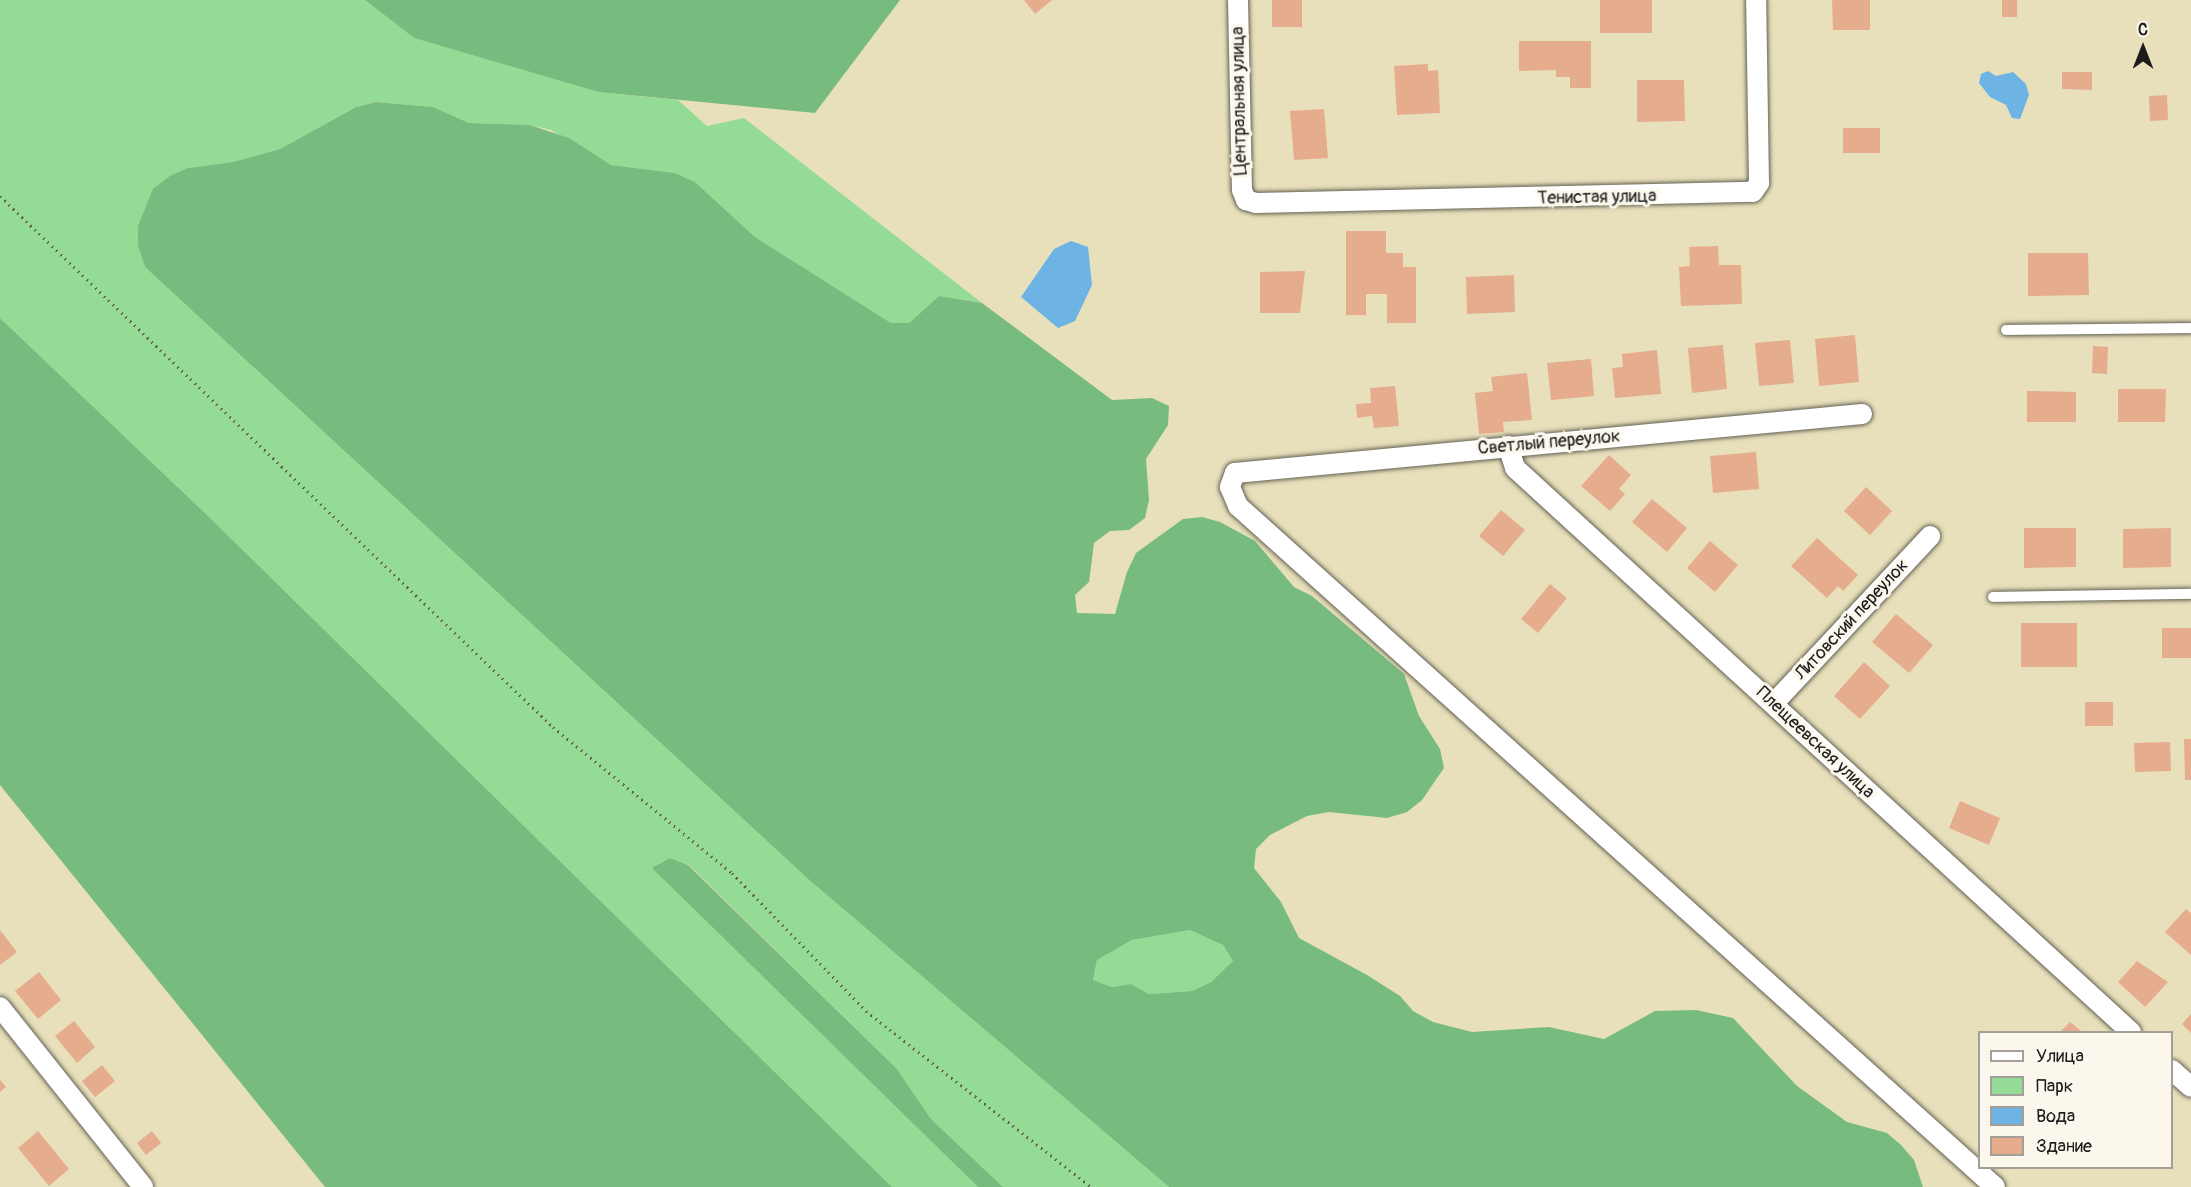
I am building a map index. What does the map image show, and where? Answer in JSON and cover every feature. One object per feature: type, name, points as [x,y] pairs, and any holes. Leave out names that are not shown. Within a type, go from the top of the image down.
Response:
[{"type":"street","name":"Центральная улица","points":[[1238,0],[1242,190],[1246,200]]},
{"type":"street","name":"Тенистая улица","points":[[1246,200],[1753,192],[1759,183],[1756,0]]},
{"type":"street","name":"Светлый переулок","points":[[1862,414],[1235,473],[1230,487],[1238,506],[1995,1187]]},
{"type":"street","name":"Плещеевская улица","points":[[1508,446],[1515,468],[2130,1031]]},
{"type":"street","name":"Литовский переулок","points":[[1773,704],[1930,536]]},
{"type":"street","points":[[0,1007],[143,1187]]},
{"type":"street","points":[[2173,1071],[2191,1088]]},
{"type":"lane","points":[[2006,330],[2191,328]]},
{"type":"lane","points":[[1993,597],[2191,594]]},
{"type":"path","points":[[0,196],[553,727],[732,873],[866,1011],[1091,1187]]},
{"type":"green space","points":[[0,0],[365,0],[414,38],[598,92],[678,100],[707,126],[744,118],[982,303],[939,296],[909,323],[891,323],[755,237],[695,182],[675,173],[611,165],[551,130],[530,125],[469,123],[433,107],[376,102],[356,107],[280,149],[233,162],[188,168],[138,246],[145,267],[807,878],[1169,1187],[1003,1187],[931,1119],[897,1069],[689,865],[670,858],[653,868],[978,1187],[892,1187],[207,515],[0,318]]},
{"type":"green space","points":[[365,0],[900,0],[815,113],[598,92],[414,38]]},
{"type":"green space","points":[[376,102],[433,107],[469,123],[530,125],[569,138],[611,165],[675,173],[695,182],[755,237],[891,323],[909,323],[939,296],[982,303],[1112,400],[1152,398],[1169,406],[1168,425],[1146,459],[1149,500],[1145,518],[1129,530],[1110,531],[1094,543],[1089,582],[1075,595],[1077,613],[1115,614],[1127,572],[1136,553],[1183,519],[1202,517],[1220,522],[1255,541],[1294,587],[1312,596],[1404,674],[1419,716],[1440,749],[1444,768],[1422,800],[1407,812],[1387,818],[1329,812],[1307,816],[1270,835],[1256,849],[1254,868],[1281,902],[1299,938],[1367,975],[1400,996],[1413,1011],[1433,1022],[1472,1032],[1549,1027],[1604,1039],[1655,1011],[1696,1010],[1733,1018],[1797,1086],[1847,1122],[1887,1133],[1901,1145],[1914,1160],[1923,1187],[1169,1187],[807,878],[145,267],[138,246],[138,226],[153,189],[170,176],[188,168],[233,162],[280,149],[356,107]],"holes":[[[1190,930],[1223,945],[1233,961],[1211,982],[1192,991],[1149,994],[1131,984],[1112,987],[1093,980],[1097,960],[1132,940]]]},
{"type":"green space","points":[[0,318],[207,515],[892,1187],[325,1187],[0,785]]},
{"type":"green space","points":[[670,858],[688,865],[897,1069],[931,1119],[1003,1187],[978,1187],[652,868]]},
{"type":"green space","points":[[1190,930],[1223,945],[1233,961],[1211,982],[1192,991],[1149,994],[1131,984],[1112,987],[1093,980],[1097,960],[1132,940]]},
{"type":"water","points":[[1988,71],[1996,76],[2013,72],[2026,84],[2029,95],[2020,119],[2012,118],[2006,105],[1990,97],[1979,83],[1981,74]]},
{"type":"water","points":[[1071,241],[1088,247],[1092,285],[1075,321],[1058,328],[1021,297],[1054,249]]},
{"type":"building","points":[[1024,0],[1052,0],[1035,14]]},
{"type":"building","points":[[1272,0],[1302,0],[1302,27],[1272,27]]},
{"type":"building","points":[[1600,0],[1652,0],[1652,33],[1600,33]]},
{"type":"building","points":[[1832,0],[1870,0],[1870,30],[1833,30]]},
{"type":"building","points":[[2002,0],[2017,0],[2017,17],[2002,17]]},
{"type":"building","points":[[1519,41],[1591,41],[1591,88],[1570,88],[1570,77],[1556,77],[1556,70],[1519,71]]},
{"type":"building","points":[[1428,64],[1428,71],[1438,70],[1440,113],[1397,115],[1394,66]]},
{"type":"building","points":[[2062,72],[2092,72],[2092,90],[2062,89]]},
{"type":"building","points":[[1637,80],[1684,80],[1685,121],[1637,122]]},
{"type":"building","points":[[2167,95],[2168,120],[2150,121],[2149,96]]},
{"type":"building","points":[[1324,109],[1328,158],[1294,160],[1290,111]]},
{"type":"building","points":[[1843,128],[1880,128],[1880,153],[1843,153]]},
{"type":"building","points":[[1346,231],[1386,231],[1386,253],[1403,253],[1403,267],[1416,267],[1416,323],[1387,323],[1387,294],[1366,294],[1366,315],[1346,315]]},
{"type":"building","points":[[1718,246],[1719,265],[1741,265],[1742,304],[1681,306],[1679,267],[1690,266],[1689,247]]},
{"type":"building","points":[[2028,253],[2088,253],[2089,295],[2028,296]]},
{"type":"building","points":[[1305,271],[1300,313],[1260,313],[1260,272]]},
{"type":"building","points":[[1514,275],[1515,312],[1467,314],[1466,277]]},
{"type":"building","points":[[1855,335],[1859,382],[1819,386],[1815,339]]},
{"type":"building","points":[[1790,340],[1794,383],[1759,386],[1755,343]]},
{"type":"building","points":[[1723,345],[1727,389],[1692,393],[1688,348]]},
{"type":"building","points":[[2093,346],[2108,347],[2107,374],[2092,373]]},
{"type":"building","points":[[1657,350],[1661,394],[1615,398],[1612,368],[1623,367],[1622,354]]},
{"type":"building","points":[[1591,359],[1594,396],[1551,400],[1547,363]]},
{"type":"building","points":[[1527,373],[1532,420],[1503,422],[1504,432],[1479,434],[1475,393],[1493,391],[1491,377]]},
{"type":"building","points":[[1395,386],[1399,426],[1374,428],[1372,416],[1357,418],[1356,404],[1371,403],[1370,388]]},
{"type":"building","points":[[2118,389],[2166,389],[2165,422],[2118,422]]},
{"type":"building","points":[[2027,391],[2076,392],[2076,422],[2027,422]]},
{"type":"building","points":[[1756,452],[1759,489],[1713,493],[1710,456]]},
{"type":"building","points":[[1609,455],[1631,475],[1619,489],[1625,494],[1610,511],[1581,486]]},
{"type":"building","points":[[1866,487],[1892,511],[1870,535],[1844,511]]},
{"type":"building","points":[[1652,499],[1687,528],[1667,552],[1632,522]]},
{"type":"building","points":[[1501,510],[1525,530],[1503,556],[1479,536]]},
{"type":"building","points":[[2024,528],[2076,528],[2076,567],[2024,568]]},
{"type":"building","points":[[2171,528],[2171,567],[2123,568],[2123,529]]},
{"type":"building","points":[[1817,538],[1858,575],[1843,591],[1838,586],[1827,598],[1791,566]]},
{"type":"building","points":[[1710,541],[1738,565],[1715,592],[1687,568]]},
{"type":"building","points":[[1550,584],[1567,598],[1538,633],[1521,619]]},
{"type":"building","points":[[1896,614],[1933,645],[1909,673],[1872,642]]},
{"type":"building","points":[[2021,623],[2077,623],[2077,667],[2021,667]]},
{"type":"building","points":[[2162,628],[2191,628],[2191,658],[2162,658]]},
{"type":"building","points":[[1864,662],[1890,686],[1860,719],[1834,696]]},
{"type":"building","points":[[2085,702],[2113,702],[2113,726],[2085,726]]},
{"type":"building","points":[[2184,739],[2191,739],[2191,780],[2185,780]]},
{"type":"building","points":[[2170,742],[2171,771],[2135,772],[2134,743]]},
{"type":"building","points":[[1960,801],[2000,818],[1989,845],[1949,828]]},
{"type":"building","points":[[2186,909],[2191,913],[2191,955],[2165,932]]},
{"type":"building","points":[[0,930],[17,952],[0,965]]},
{"type":"building","points":[[2137,961],[2168,982],[2145,1007],[2118,982]]},
{"type":"building","points":[[39,972],[61,1000],[38,1019],[15,991]]},
{"type":"building","points":[[2191,1014],[2191,1033],[2182,1024]]},
{"type":"building","points":[[74,1021],[95,1047],[77,1063],[55,1036]]},
{"type":"building","points":[[2070,1022],[2081,1031],[2061,1031]]},
{"type":"building","points":[[102,1065],[115,1081],[95,1097],[82,1081]]},
{"type":"building","points":[[0,1080],[6,1087],[0,1092]]},
{"type":"building","points":[[38,1131],[69,1169],[49,1186],[18,1148]]},
{"type":"building","points":[[152,1131],[161,1143],[146,1155],[137,1143]]}]
